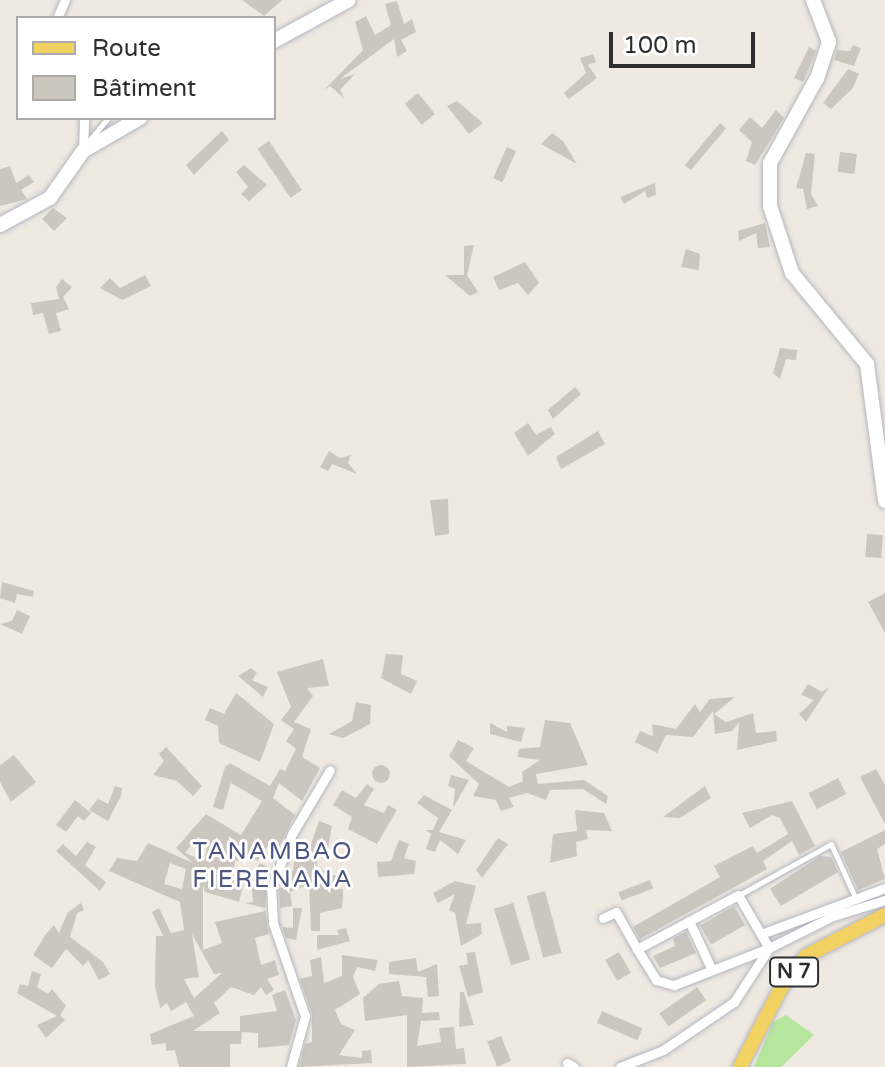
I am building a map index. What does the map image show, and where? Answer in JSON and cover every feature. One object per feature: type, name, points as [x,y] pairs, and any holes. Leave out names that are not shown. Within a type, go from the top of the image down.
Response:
[{"type":"main road","name":"N 7","points":[[740,1067],[782,986],[806,956],[885,915]]},
{"type":"street","points":[[276,40],[349,0]]},
{"type":"street","points":[[813,0],[829,42],[817,78],[770,163],[772,219],[792,273],[867,364],[885,501]]},
{"type":"street","points":[[83,151],[84,120]]},
{"type":"street","points":[[0,225],[50,198],[83,151],[137,120]]},
{"type":"street","points":[[291,1067],[305,1016],[273,923],[271,889],[292,834],[330,770]]},
{"type":"street","points":[[761,934],[855,897],[865,900],[885,888]]},
{"type":"street","points":[[637,949],[738,895],[769,948]]},
{"type":"street","points":[[603,918],[616,912],[637,949],[666,986],[769,948],[833,916],[885,900]]},
{"type":"street","points":[[689,921],[712,970]]},
{"type":"street","points":[[620,1067],[663,1050],[734,1002],[769,948]]},
{"type":"lane","points":[[83,151],[106,120]]},
{"type":"lane","points":[[738,895],[831,844],[855,897]]},
{"type":"green space","points":[[786,1015],[814,1035],[781,1067],[754,1067],[773,1022]]},
{"type":"building","points":[[242,0],[282,0],[264,16]]},
{"type":"building","points":[[397,1],[404,24],[412,19],[416,32],[401,40],[407,51],[397,57],[394,39],[340,79],[355,74],[340,90],[344,98],[330,86],[324,90],[363,50],[355,22],[366,16],[375,35],[391,25],[385,4]]},
{"type":"building","points":[[853,45],[861,48],[854,66],[834,60],[837,50],[850,51]]},
{"type":"building","points":[[809,47],[816,51],[803,82],[794,78]]},
{"type":"building","points":[[593,54],[596,62],[588,65],[597,78],[569,99],[564,93],[586,73],[580,58]]},
{"type":"building","points":[[848,69],[859,74],[853,88],[831,109],[823,103]]},
{"type":"building","points":[[418,93],[435,114],[422,125],[405,104]]},
{"type":"building","points":[[457,101],[483,123],[469,134],[447,106]]},
{"type":"building","points":[[776,110],[784,118],[755,165],[746,161],[752,142],[739,130],[750,117],[762,128]]},
{"type":"building","points":[[720,123],[726,128],[691,170],[685,165]]},
{"type":"building","points":[[222,131],[229,140],[194,175],[186,165]]},
{"type":"building","points":[[552,133],[563,141],[577,164],[541,144]]},
{"type":"building","points":[[269,141],[302,190],[290,198],[257,149]]},
{"type":"building","points":[[507,147],[516,151],[502,182],[493,178]]},
{"type":"building","points":[[840,152],[857,154],[854,174],[838,172]]},
{"type":"building","points":[[806,153],[815,154],[811,194],[818,206],[807,209],[803,189],[796,188]]},
{"type":"building","points":[[244,165],[267,185],[249,201],[241,194],[248,187],[236,172]]},
{"type":"building","points":[[10,166],[16,183],[29,175],[34,182],[21,190],[27,199],[0,206],[0,169]]},
{"type":"building","points":[[655,183],[656,195],[647,198],[645,191],[624,204],[620,197]]},
{"type":"building","points":[[53,208],[67,218],[54,231],[42,219]]},
{"type":"building","points":[[765,223],[770,247],[758,248],[756,233],[739,241],[738,231]]},
{"type":"building","points":[[474,245],[467,275],[478,292],[470,296],[445,275],[464,275],[464,246]]},
{"type":"building","points":[[686,249],[700,254],[699,270],[681,267]]},
{"type":"building","points":[[525,262],[539,283],[528,295],[518,283],[499,290],[493,277]]},
{"type":"building","points":[[145,275],[151,286],[122,300],[100,288],[110,278],[120,288]]},
{"type":"building","points":[[62,279],[72,287],[63,297],[69,309],[56,313],[61,331],[49,334],[43,313],[33,315],[31,303],[59,299],[56,287]]},
{"type":"building","points":[[780,348],[797,350],[796,360],[786,359],[780,379],[773,373]]},
{"type":"building","points":[[575,387],[581,394],[553,419],[548,410]]},
{"type":"building","points":[[528,423],[536,435],[551,427],[555,434],[528,456],[514,433]]},
{"type":"building","points":[[598,431],[605,444],[561,469],[556,457]]},
{"type":"building","points":[[329,451],[340,458],[351,455],[348,463],[357,474],[332,464],[328,471],[320,467]]},
{"type":"building","points":[[448,499],[449,534],[435,536],[430,500]]},
{"type":"building","points":[[867,534],[883,535],[881,558],[865,557]]},
{"type":"building","points":[[2,582],[34,591],[33,597],[17,594],[15,603],[0,598]]},
{"type":"building","points":[[885,593],[885,633],[868,602]]},
{"type":"building","points":[[17,610],[30,616],[22,634],[0,624],[12,621]]},
{"type":"building","points":[[386,654],[403,655],[401,674],[417,681],[411,694],[381,678]]},
{"type":"building","points":[[323,659],[329,686],[307,688],[313,696],[294,722],[311,729],[302,757],[320,768],[302,801],[279,783],[273,798],[295,815],[278,849],[273,839],[257,861],[246,854],[243,862],[235,860],[233,880],[245,879],[239,902],[205,892],[203,885],[203,950],[222,943],[215,922],[265,911],[269,934],[255,938],[261,965],[275,960],[279,975],[267,979],[274,990],[266,995],[261,987],[254,995],[231,987],[214,1003],[220,1013],[193,1031],[240,1031],[240,1016],[277,1011],[272,995],[285,990],[296,1020],[289,1045],[258,1048],[258,1033],[242,1032],[241,1044],[230,1044],[230,1067],[179,1067],[175,1050],[166,1051],[166,1043],[152,1045],[150,1034],[194,1016],[186,1002],[171,1011],[167,1003],[160,1008],[155,986],[156,936],[163,936],[152,912],[159,908],[171,933],[184,930],[180,902],[109,871],[117,858],[137,861],[148,843],[193,863],[176,848],[206,814],[241,835],[262,801],[231,783],[223,810],[213,807],[225,767],[230,763],[270,786],[280,769],[285,771],[296,749],[286,741],[294,729],[281,720],[291,707],[277,672]],"holes":[[[198,837],[208,844],[204,861],[185,853]],[[170,863],[186,869],[182,889],[164,884]],[[192,934],[214,974],[222,973],[194,998],[184,979],[199,977]]]},
{"type":"building","points":[[251,668],[257,673],[252,680],[268,687],[263,697],[238,676]]},
{"type":"building","points":[[808,684],[822,692],[829,687],[806,722],[799,714],[814,700],[801,695]]},
{"type":"building","points":[[236,693],[274,724],[260,762],[219,743],[218,726],[205,720],[210,708],[224,714]]},
{"type":"building","points":[[735,697],[714,714],[726,722],[753,713],[756,733],[776,731],[777,741],[737,750],[739,722],[732,731],[715,734],[713,711],[693,737],[666,735],[657,753],[635,742],[640,731],[653,736],[652,724],[676,729],[695,704],[700,712],[710,699]]},
{"type":"building","points":[[356,702],[371,705],[370,724],[343,738],[329,734],[352,721]]},
{"type":"building","points":[[545,720],[570,723],[588,765],[536,774],[538,784],[584,780],[608,796],[606,804],[583,789],[550,790],[546,800],[527,793],[509,798],[514,807],[501,811],[496,800],[473,796],[479,784],[449,756],[458,740],[474,748],[466,761],[509,787],[523,781],[522,772],[540,760],[517,757],[519,749],[540,747]]},
{"type":"building","points":[[490,723],[507,732],[507,726],[525,728],[521,742],[490,734]]},
{"type":"building","points":[[166,747],[202,786],[193,796],[177,781],[153,775],[164,761],[159,754]]},
{"type":"building","points":[[14,755],[36,782],[11,802],[0,782],[0,765]]},
{"type":"building","points":[[377,765],[385,765],[390,774],[388,781],[377,783],[372,778],[372,770]]},
{"type":"building","points":[[876,769],[885,785],[885,824],[860,777]]},
{"type":"building","points":[[451,775],[469,780],[453,808],[455,789],[448,786]]},
{"type":"building","points":[[838,778],[846,794],[817,809],[809,793]]},
{"type":"building","points":[[367,784],[374,789],[364,805],[384,813],[388,805],[397,810],[377,844],[348,829],[352,817],[333,805],[342,790],[356,798]]},
{"type":"building","points":[[115,786],[122,788],[121,796],[108,821],[89,810],[98,799],[108,804]]},
{"type":"building","points":[[705,786],[711,798],[680,818],[663,817]]},
{"type":"building","points":[[424,795],[452,810],[439,832],[466,840],[458,854],[440,840],[435,852],[426,849],[431,834],[426,830],[433,830],[438,818],[417,803]]},
{"type":"building","points":[[75,800],[91,813],[84,821],[78,816],[66,832],[56,825]]},
{"type":"building","points":[[792,801],[815,846],[799,855],[792,841],[763,861],[767,869],[640,939],[633,927],[720,877],[714,866],[753,846],[757,853],[788,834],[780,818],[772,815],[750,828],[742,813]]},
{"type":"building","points":[[575,810],[604,813],[612,831],[586,830],[588,839],[576,842],[577,856],[550,863],[553,834],[577,831]]},
{"type":"building","points":[[319,821],[332,826],[327,854],[318,854],[317,868],[339,877],[334,888],[343,889],[343,896],[342,908],[320,913],[320,931],[311,931],[309,884],[290,892],[292,906],[280,908],[279,889],[287,884],[286,872],[293,871],[296,845],[311,844]]},
{"type":"building","points":[[885,830],[885,844],[877,849],[885,879],[858,890],[841,852]]},
{"type":"building","points":[[498,838],[508,844],[482,878],[476,870]]},
{"type":"building","points":[[399,840],[409,844],[404,858],[416,861],[414,874],[378,877],[377,862],[391,861]]},
{"type":"building","points":[[87,842],[96,847],[85,865],[106,882],[100,891],[56,851],[63,844],[76,856]]},
{"type":"building","points":[[820,856],[831,857],[838,872],[781,906],[770,889]]},
{"type":"building","points":[[260,863],[268,867],[265,908],[245,903],[253,902],[251,879]]},
{"type":"building","points":[[650,880],[653,888],[621,901],[618,892]]},
{"type":"building","points":[[455,881],[476,886],[466,924],[481,923],[482,934],[461,946],[455,913],[449,910],[455,894],[438,903],[433,893]]},
{"type":"building","points":[[545,891],[562,953],[543,958],[527,896]]},
{"type":"building","points":[[81,903],[84,910],[77,913],[70,937],[103,962],[110,974],[99,980],[88,960],[83,966],[66,949],[52,968],[33,955],[54,925],[59,933],[68,912]]},
{"type":"building","points":[[513,903],[530,959],[511,965],[494,909]]},
{"type":"building","points":[[734,906],[745,925],[711,945],[700,925]]},
{"type":"building","points":[[293,908],[302,908],[296,940],[286,938],[282,927],[293,928]]},
{"type":"building","points":[[346,928],[350,941],[317,950],[317,935],[339,935],[337,930]]},
{"type":"building","points":[[686,932],[696,953],[660,968],[653,956],[675,946],[673,938]]},
{"type":"building","points":[[475,952],[483,992],[468,997],[459,966],[468,964],[466,953]]},
{"type":"building","points":[[619,952],[631,973],[617,981],[605,960]]},
{"type":"building","points":[[342,955],[378,960],[375,971],[357,967],[353,977],[360,994],[335,1010],[341,1024],[355,1030],[339,1055],[362,1058],[362,1051],[371,1050],[372,1063],[299,1067],[305,1044],[312,1042],[312,1014],[300,979],[312,976],[310,960],[321,957],[324,983],[342,976]]},
{"type":"building","points":[[416,958],[418,972],[437,964],[439,996],[428,997],[426,977],[389,974],[389,962]]},
{"type":"building","points":[[32,971],[41,974],[37,987],[48,994],[52,989],[66,1006],[60,1015],[65,1020],[46,1038],[37,1025],[57,1016],[17,993],[20,984],[28,986]]},
{"type":"building","points":[[399,981],[402,996],[423,998],[422,1013],[439,1012],[440,1020],[421,1021],[417,1046],[441,1042],[439,1028],[454,1027],[456,1049],[464,1048],[466,1064],[407,1067],[407,1015],[365,1021],[363,998],[379,984]]},
{"type":"building","points":[[697,987],[706,1000],[668,1026],[659,1013]]},
{"type":"building","points":[[460,992],[464,992],[474,1025],[459,1027]]},
{"type":"building","points":[[602,1011],[643,1028],[637,1040],[597,1023]]},
{"type":"building","points":[[501,1036],[511,1061],[497,1067],[487,1042]]},
{"type":"district","name":"TANAMBAO FIERENANA","points":[[273,866]]}]
